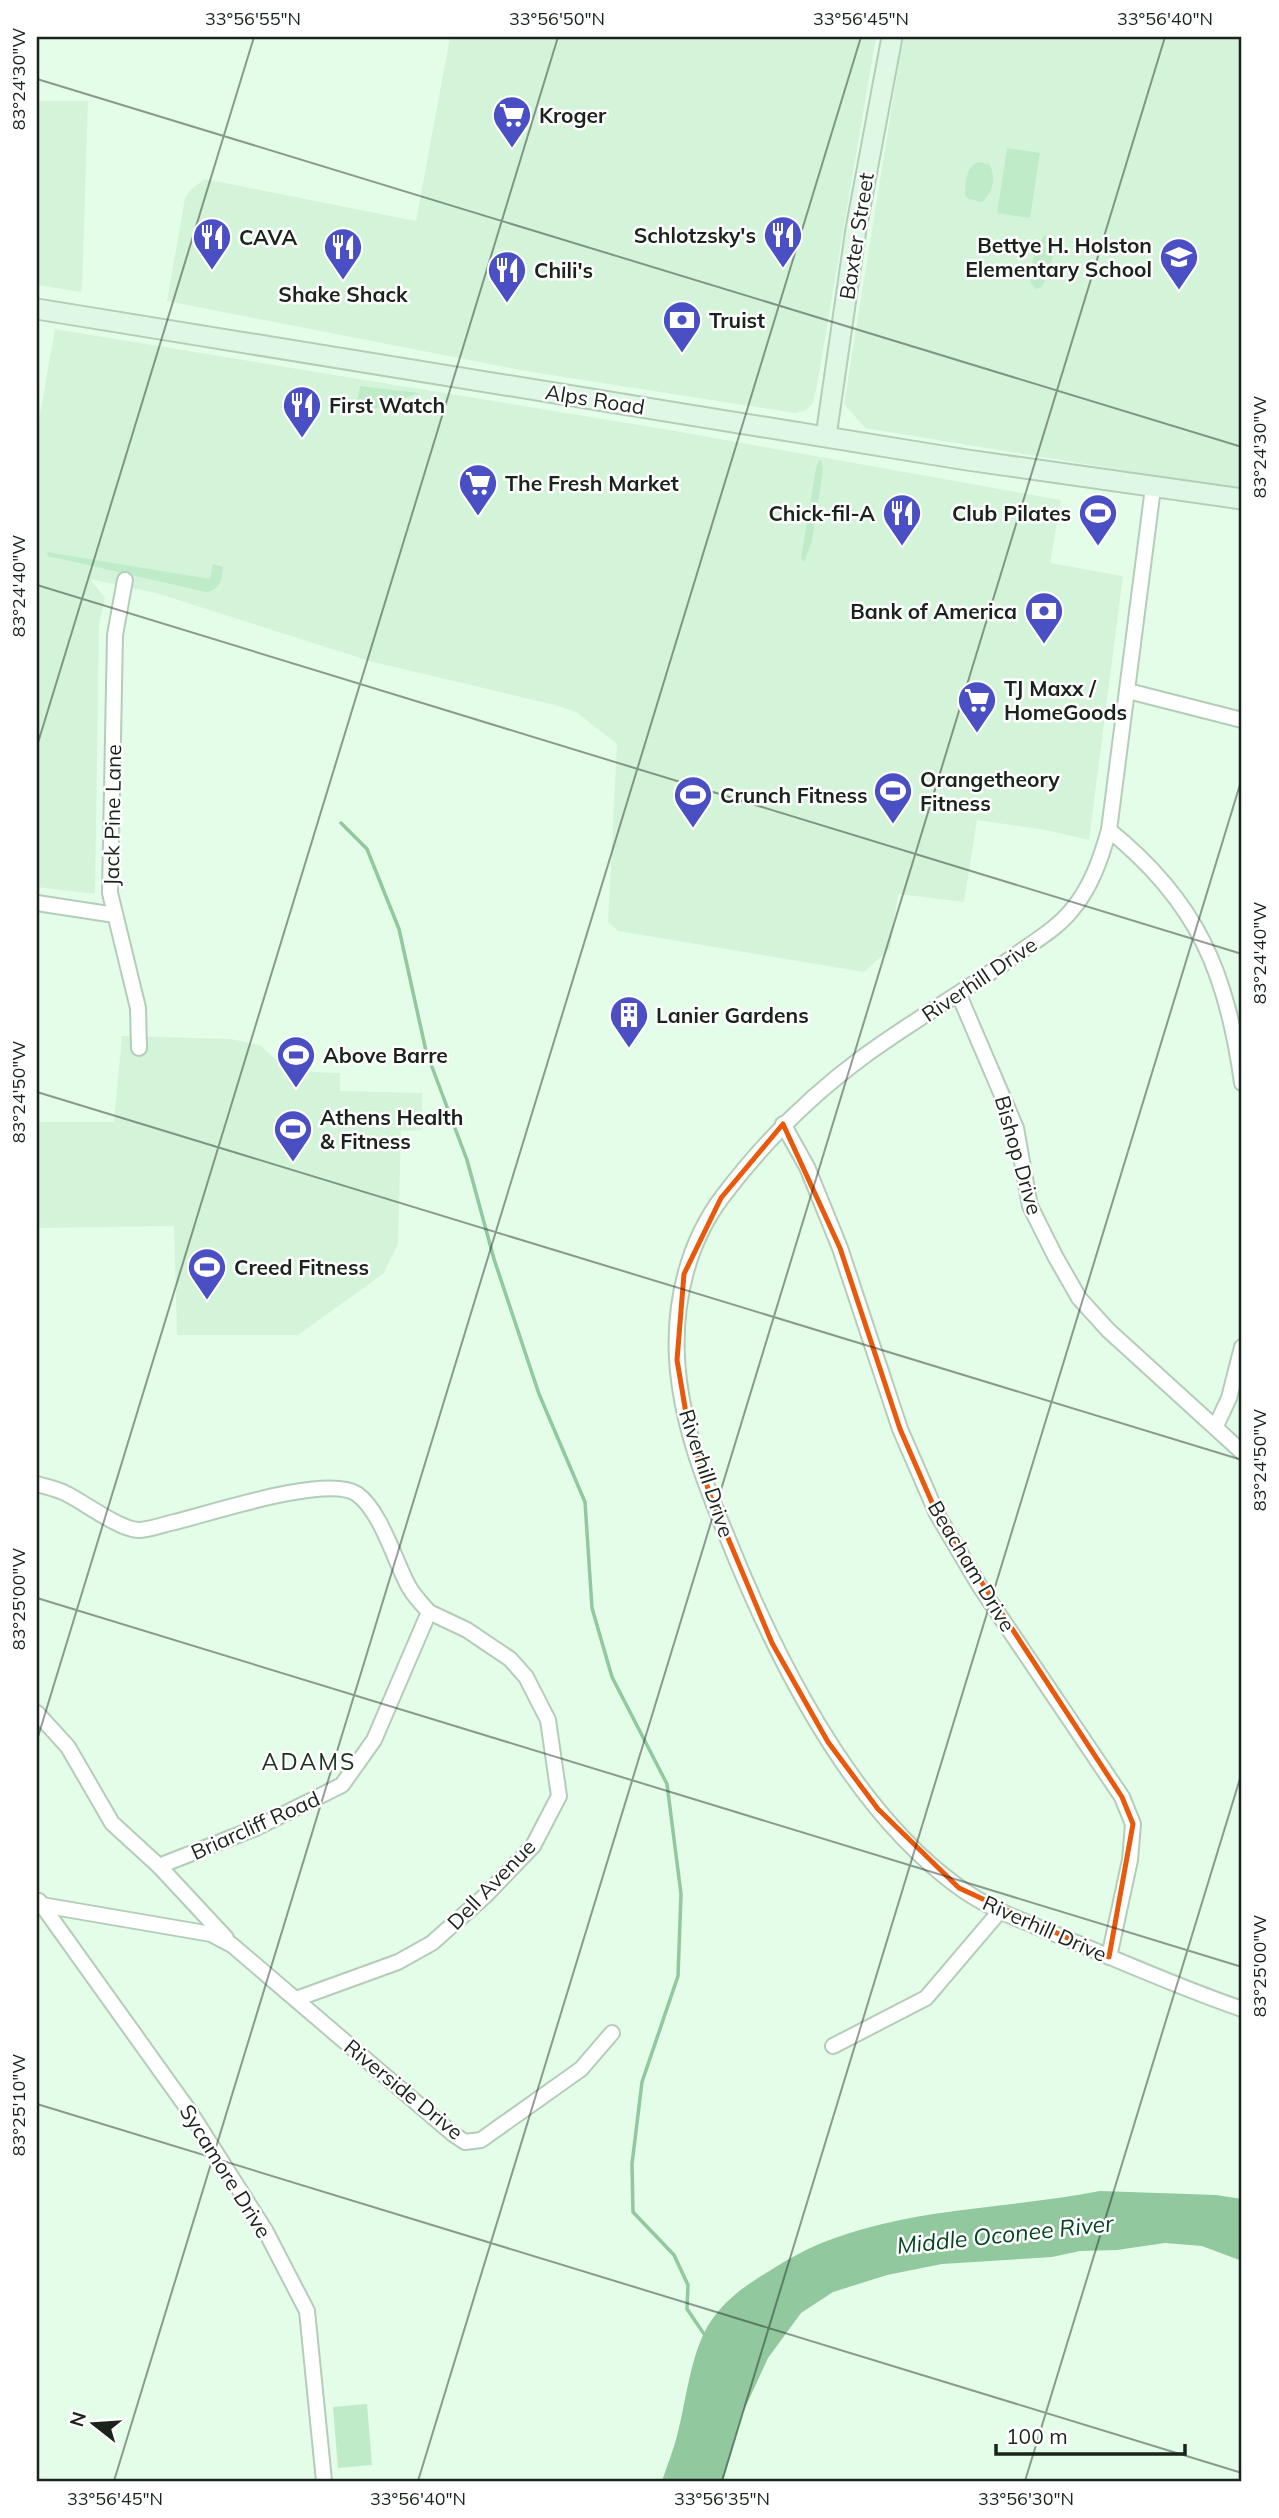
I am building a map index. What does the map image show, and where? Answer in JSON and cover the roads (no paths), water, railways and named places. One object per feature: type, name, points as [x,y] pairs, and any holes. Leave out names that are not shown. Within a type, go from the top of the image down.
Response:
[{"type":"main road","name":"Baxter Street","points":[[826,436],[856,229],[892,37]]},
{"type":"main road","name":"Alps Road","points":[[37,309],[967,460],[1242,499]]},
{"type":"street","name":"Riverhill Drive","points":[[1153,488],[1109,830],[1099,863],[1073,909],[1058,925],[958,995],[862,1057],[783,1124],[721,1199],[698,1238],[684,1274],[678,1313],[677,1360],[688,1425],[710,1495],[748,1590],[772,1643],[828,1742],[878,1809],[923,1859],[959,1888],[1000,1911],[1242,2009]]},
{"type":"street","name":"Jack Pine Lane","points":[[125,580],[115,635],[110,893],[138,1008],[139,1048]]},
{"type":"street","points":[[1128,691],[1242,720]]},
{"type":"street","points":[[1109,830],[1135,851],[1172,890],[1208,951],[1224,988],[1237,1043],[1242,1083]]},
{"type":"street","points":[[37,903],[115,915]]},
{"type":"street","name":"Bishop Drive","points":[[958,995],[1016,1128],[1030,1206],[1079,1298],[1108,1330],[1242,1452]]},
{"type":"street","name":"Beacham Drive","points":[[783,1124],[807,1167],[835,1237],[900,1429],[937,1514],[979,1586],[1122,1797],[1133,1825],[1130,1860],[1109,1957]]},
{"type":"street","points":[[1216,1426],[1229,1398],[1242,1347]]},
{"type":"street","points":[[37,1484],[64,1492],[107,1517],[137,1530],[304,1490],[346,1490],[357,1494],[370,1508],[410,1589],[429,1612]]},
{"type":"street","name":"Briarcliff Road","points":[[159,1866],[256,1828],[342,1785],[374,1740],[429,1612]]},
{"type":"street","name":"Dell Avenue","points":[[296,1999],[398,1962],[432,1943],[486,1895],[533,1846],[559,1796],[548,1720],[526,1677],[510,1659],[467,1630],[429,1612]]},
{"type":"street","points":[[37,1713],[68,1748],[112,1823],[159,1866]]},
{"type":"street","name":"Riverside Drive","points":[[159,1866],[232,1944],[465,2142],[481,2140],[581,2069],[612,2033]]},
{"type":"street","name":"Riverside Drive","points":[[39,1901],[211,1934],[232,1944]]},
{"type":"street","name":"Sycamore Drive","points":[[39,1901],[190,2112],[265,2230],[307,2311],[324,2481]]},
{"type":"street","points":[[833,2046],[926,1998],[1000,1911]]},
{"type":"water","name":"Middle Oconee River","points":[[1100,2191],[1216,2195],[1242,2199],[1242,2261],[1202,2246],[1165,2243],[1117,2250],[1080,2251],[1052,2257],[942,2264],[887,2275],[833,2292],[801,2313],[768,2358],[744,2410],[723,2481],[662,2481],[677,2436],[688,2384],[704,2333],[726,2303],[755,2280],[806,2250],[858,2230],[926,2215]]},
{"type":"waterway","points":[[341,823],[367,849],[399,929],[426,1051],[467,1160],[494,1259],[539,1394],[585,1502],[592,1608],[612,1677],[667,1784],[681,1894],[678,1976],[642,2082],[632,2164],[633,2212],[674,2255],[688,2285],[687,2309],[708,2336]]},
{"type":"place","name":"Kroger","points":[[512,149]]},
{"type":"place","name":"Schlotzsky's","points":[[783,269]]},
{"type":"place","name":"CAVA","points":[[212,271]]},
{"type":"place","name":"Shake Shack","points":[[343,281]]},
{"type":"place","name":"Bettye H. Holston Elementary School","points":[[1179,291]]},
{"type":"place","name":"Chili's","points":[[507,304]]},
{"type":"place","name":"Truist","points":[[682,354]]},
{"type":"place","name":"First Watch","points":[[302,439]]},
{"type":"place","name":"The Fresh Market","points":[[478,517]]},
{"type":"place","name":"Chick-fil-A","points":[[902,547]]},
{"type":"place","name":"Club Pilates","points":[[1098,547]]},
{"type":"place","name":"Bank of America","points":[[1044,645]]},
{"type":"place","name":"TJ Maxx / HomeGoods","points":[[977,734]]},
{"type":"place","name":"Orangetheory Fitness","points":[[893,825]]},
{"type":"place","name":"Crunch Fitness","points":[[693,829]]},
{"type":"place","name":"Lanier Gardens","points":[[629,1049]]},
{"type":"place","name":"Above Barre","points":[[296,1089]]},
{"type":"place","name":"Athens Health & Fitness","points":[[293,1163]]},
{"type":"place","name":"Creed Fitness","points":[[207,1301]]},
{"type":"district","name":"ADAMS","points":[[309,1761]]}]
